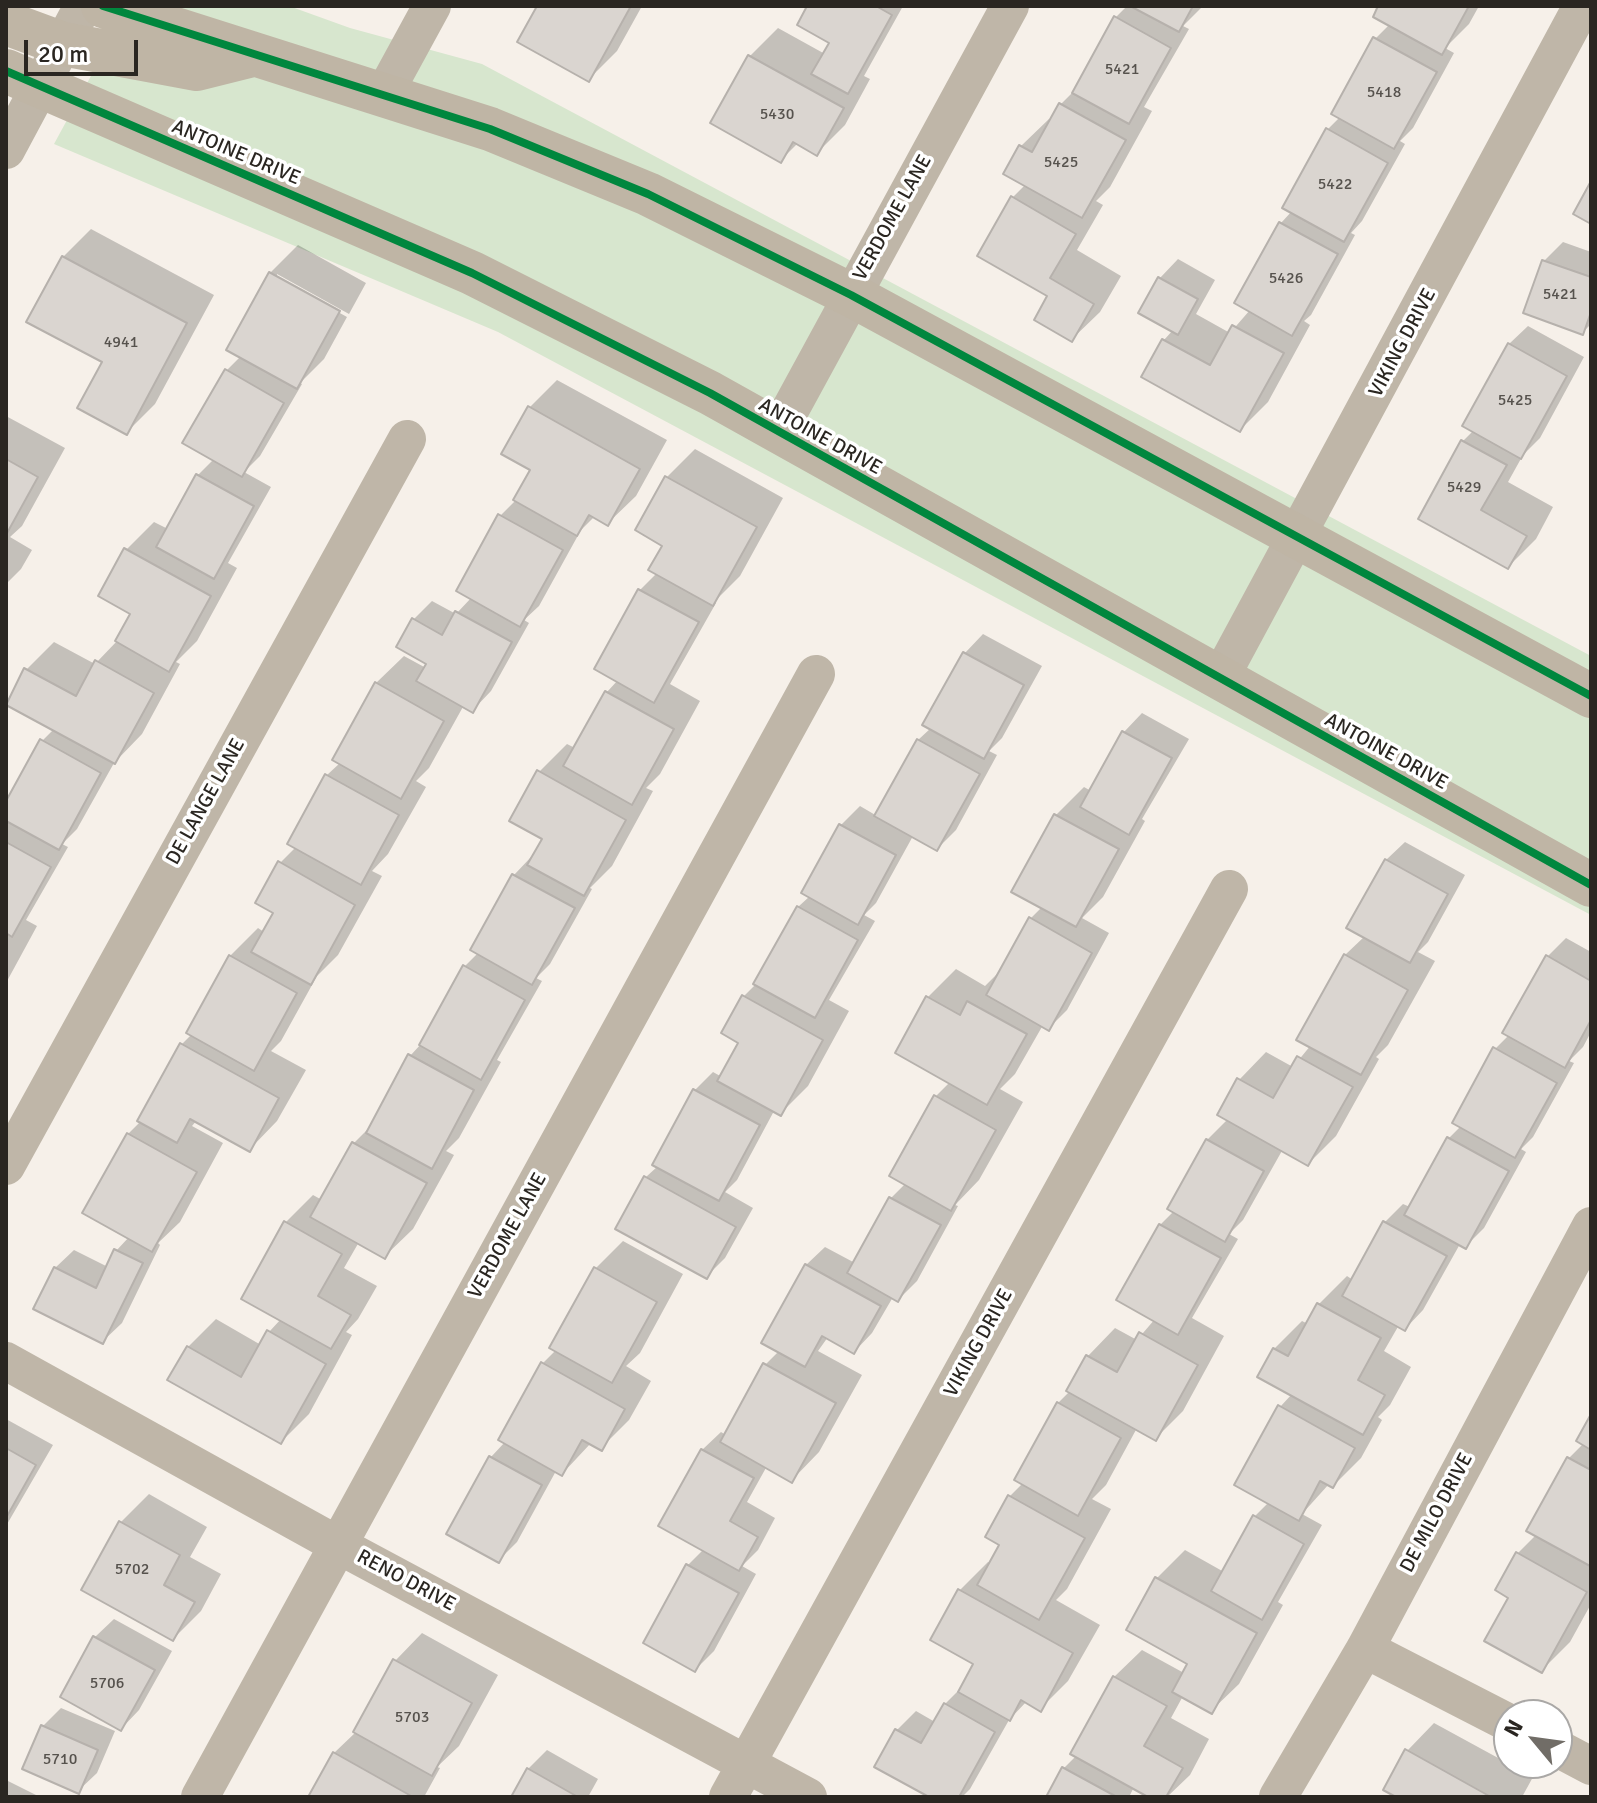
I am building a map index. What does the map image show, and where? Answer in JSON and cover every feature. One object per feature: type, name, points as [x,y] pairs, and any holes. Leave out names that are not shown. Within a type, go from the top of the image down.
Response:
[{"type":"main road","points":[[103,6],[490,129],[648,194],[851,295],[1591,696]]},
{"type":"main road","points":[[6,23],[63,44],[197,69],[253,55]]},
{"type":"main road","name":"ANTOINE DRIVE","points":[[23,78],[472,273],[710,393],[1591,885]]},
{"type":"street","points":[[6,150],[23,78],[63,44],[83,6]]},
{"type":"street","points":[[384,94],[432,6]]},
{"type":"street","name":"VERDOME LANE","points":[[778,432],[1010,6]]},
{"type":"street","name":"VIKING DRIVE","points":[[1220,678],[1299,537],[1582,6]]},
{"type":"street","name":"DE LANGE LANE","points":[[6,1166],[407,439]]},
{"type":"street","name":"VERDOME LANE","points":[[200,1797],[816,674]]},
{"type":"street","name":"VIKING DRIVE","points":[[728,1797],[1229,889]]},
{"type":"street","name":"DE MILO DRIVE","points":[[1278,1797],[1365,1649],[1591,1226]]},
{"type":"street","name":"RENO DRIVE","points":[[6,1361],[338,1545],[808,1797]]},
{"type":"street","points":[[1365,1649],[1493,1715]]},
{"type":"street","points":[[1573,1756],[1591,1766]]},
{"type":"green space","points":[[129,6],[289,6],[350,28],[482,64],[1591,656],[1591,915],[498,332],[54,144]]},
{"type":"building","points":[[537,6],[631,6],[589,82],[517,42]]},
{"type":"building","points":[[807,6],[876,6],[892,15],[848,94],[811,74],[829,43],[797,25]]},
{"type":"building","points":[[1130,6],[1193,6],[1179,32]]},
{"type":"building","points":[[1378,6],[1469,6],[1442,55],[1373,17]]},
{"type":"building","points":[[1114,16],[1171,48],[1129,124],[1072,93]]},
{"type":"building","points":[[1373,37],[1437,72],[1394,149],[1331,114]]},
{"type":"building","points":[[748,55],[844,108],[817,156],[793,142],[781,163],[710,123]]},
{"type":"building","points":[[1059,103],[1126,140],[1082,218],[1003,174],[1019,145],[1032,152]]},
{"type":"building","points":[[1326,128],[1388,163],[1344,242],[1282,208]]},
{"type":"building","points":[[1591,181],[1591,224],[1573,214]]},
{"type":"building","points":[[1011,196],[1076,234],[1050,278],[1094,304],[1072,342],[1034,320],[1047,296],[977,256]]},
{"type":"building","points":[[1279,222],[1338,254],[1292,336],[1234,303]]},
{"type":"building","points":[[62,256],[187,323],[127,435],[77,408],[102,362],[26,322]]},
{"type":"building","points":[[1542,260],[1591,277],[1591,312],[1583,335],[1523,313]]},
{"type":"building","points":[[269,272],[340,311],[297,389],[226,350]]},
{"type":"building","points":[[1158,277],[1198,299],[1178,335],[1138,313]]},
{"type":"building","points":[[1232,325],[1284,353],[1240,432],[1141,377],[1162,339],[1210,365]]},
{"type":"building","points":[[1508,343],[1567,376],[1521,459],[1462,426]]},
{"type":"building","points":[[225,369],[284,403],[242,477],[182,443]]},
{"type":"building","points":[[528,406],[640,469],[608,526],[589,515],[577,536],[513,500],[530,470],[501,454]]},
{"type":"building","points":[[1461,440],[1507,465],[1481,510],[1527,536],[1508,569],[1418,519]]},
{"type":"building","points":[[6,459],[38,477],[6,535]]},
{"type":"building","points":[[196,474],[254,506],[214,579],[156,547]]},
{"type":"building","points":[[665,476],[757,527],[713,606],[648,570],[662,546],[635,530]]},
{"type":"building","points":[[498,514],[563,550],[520,627],[456,591]]},
{"type":"building","points":[[124,548],[211,596],[169,672],[115,641],[130,614],[98,596]]},
{"type":"building","points":[[638,589],[699,622],[654,703],[594,669]]},
{"type":"building","points":[[455,611],[512,642],[473,713],[416,681],[426,664],[396,647],[412,618],[442,635]]},
{"type":"building","points":[[963,652],[1024,685],[984,759],[922,725]]},
{"type":"building","points":[[95,660],[154,693],[115,764],[6,705],[24,668],[76,696]]},
{"type":"building","points":[[375,682],[444,721],[401,799],[332,760]]},
{"type":"building","points":[[605,691],[674,729],[632,805],[563,766]]},
{"type":"building","points":[[1122,731],[1172,758],[1129,835],[1080,807]]},
{"type":"building","points":[[40,739],[101,773],[59,850],[6,821],[6,801]]},
{"type":"building","points":[[917,739],[980,774],[937,851],[874,816]]},
{"type":"building","points":[[537,770],[626,820],[584,896],[527,865],[542,839],[509,821]]},
{"type":"building","points":[[325,774],[399,815],[361,885],[287,844]]},
{"type":"building","points":[[1054,814],[1119,849],[1076,927],[1011,892]]},
{"type":"building","points":[[839,824],[896,855],[858,925],[801,893]]},
{"type":"building","points":[[6,842],[51,867],[12,937],[6,933]]},
{"type":"building","points":[[1385,859],[1448,894],[1410,963],[1346,928]]},
{"type":"building","points":[[278,861],[355,905],[311,985],[251,952],[273,913],[255,903]]},
{"type":"building","points":[[512,874],[575,908],[532,985],[470,950]]},
{"type":"building","points":[[797,906],[858,940],[815,1018],[753,984]]},
{"type":"building","points":[[1029,917],[1092,953],[1049,1031],[986,995]]},
{"type":"building","points":[[1344,954],[1408,990],[1361,1075],[1296,1040]]},
{"type":"building","points":[[229,955],[297,993],[254,1071],[186,1033]]},
{"type":"building","points":[[1546,955],[1591,981],[1591,1020],[1565,1068],[1502,1033]]},
{"type":"building","points":[[463,965],[525,1000],[481,1080],[419,1045]]},
{"type":"building","points":[[742,995],[823,1040],[781,1116],[717,1081],[738,1043],[721,1033]]},
{"type":"building","points":[[926,996],[960,1015],[967,1001],[1027,1034],[987,1105],[895,1053]]},
{"type":"building","points":[[180,1043],[279,1098],[250,1152],[190,1119],[177,1143],[137,1121]]},
{"type":"building","points":[[1493,1047],[1557,1083],[1515,1158],[1452,1123]]},
{"type":"building","points":[[408,1054],[474,1090],[432,1169],[366,1133]]},
{"type":"building","points":[[1297,1056],[1353,1087],[1308,1166],[1217,1115],[1237,1078],[1273,1098]]},
{"type":"building","points":[[693,1089],[760,1125],[719,1201],[652,1165]]},
{"type":"building","points":[[934,1095],[996,1130],[951,1211],[889,1176]]},
{"type":"building","points":[[127,1133],[197,1172],[152,1252],[82,1213]]},
{"type":"building","points":[[1447,1137],[1509,1171],[1466,1249],[1404,1215]]},
{"type":"building","points":[[1206,1139],[1264,1171],[1225,1242],[1167,1209]]},
{"type":"building","points":[[352,1142],[427,1183],[385,1259],[310,1217]]},
{"type":"building","points":[[644,1176],[736,1227],[707,1279],[615,1229]]},
{"type":"building","points":[[889,1197],[941,1225],[898,1302],[847,1273]]},
{"type":"building","points":[[284,1221],[342,1254],[318,1296],[351,1315],[331,1349],[241,1299]]},
{"type":"building","points":[[1383,1221],[1447,1256],[1405,1331],[1342,1296]]},
{"type":"building","points":[[1159,1224],[1221,1258],[1178,1335],[1116,1300]]},
{"type":"building","points":[[114,1249],[143,1263],[103,1344],[33,1309],[54,1267],[96,1288]]},
{"type":"building","points":[[805,1264],[881,1306],[854,1354],[822,1336],[805,1367],[761,1343]]},
{"type":"building","points":[[594,1267],[657,1302],[612,1383],[549,1348]]},
{"type":"building","points":[[1317,1303],[1381,1338],[1358,1380],[1385,1395],[1363,1435],[1257,1377],[1273,1348],[1288,1356]]},
{"type":"building","points":[[267,1330],[326,1364],[281,1444],[167,1380],[187,1346],[241,1377]]},
{"type":"building","points":[[1139,1332],[1198,1365],[1156,1441],[1066,1391],[1086,1355],[1117,1372]]},
{"type":"building","points":[[541,1362],[625,1409],[602,1451],[582,1440],[562,1476],[498,1440]]},
{"type":"building","points":[[763,1363],[836,1403],[792,1483],[720,1442]]},
{"type":"building","points":[[1057,1402],[1121,1438],[1078,1516],[1014,1480]]},
{"type":"building","points":[[1278,1405],[1355,1448],[1333,1488],[1320,1481],[1299,1521],[1234,1485]]},
{"type":"building","points":[[1591,1414],[1591,1450],[1576,1441]]},
{"type":"building","points":[[6,1448],[36,1465],[6,1518]]},
{"type":"building","points":[[701,1449],[754,1478],[730,1521],[758,1537],[739,1571],[658,1526]]},
{"type":"building","points":[[489,1456],[542,1485],[499,1563],[446,1534]]},
{"type":"building","points":[[1567,1457],[1591,1470],[1590,1566],[1526,1531]]},
{"type":"building","points":[[1008,1495],[1085,1538],[1039,1620],[977,1585],[999,1545],[985,1537]]},
{"type":"building","points":[[1253,1515],[1304,1544],[1262,1620],[1211,1591]]},
{"type":"building","points":[[119,1521],[180,1555],[164,1585],[195,1602],[173,1641],[81,1590]]},
{"type":"building","points":[[1516,1552],[1587,1592],[1542,1673],[1484,1641],[1508,1598],[1495,1590]]},
{"type":"building","points":[[686,1564],[739,1593],[695,1672],[643,1643]]},
{"type":"building","points":[[1155,1577],[1257,1633],[1212,1714],[1172,1692],[1187,1664],[1126,1630]]},
{"type":"building","points":[[958,1589],[1073,1653],[1041,1712],[1021,1700],[1010,1721],[958,1692],[973,1664],[930,1640]]},
{"type":"building","points":[[93,1636],[155,1670],[121,1731],[60,1697]]},
{"type":"building","points":[[393,1659],[472,1703],[432,1776],[353,1732]]},
{"type":"building","points":[[1113,1676],[1167,1706],[1144,1746],[1183,1768],[1166,1797],[1148,1797],[1070,1754]]},
{"type":"building","points":[[944,1703],[995,1732],[959,1797],[929,1797],[874,1767],[895,1729],[921,1743]]},
{"type":"building","points":[[41,1725],[98,1750],[79,1794],[22,1769]]},
{"type":"building","points":[[1405,1749],[1491,1797],[1396,1797],[1383,1790]]},
{"type":"building","points":[[333,1752],[413,1797],[308,1797]]},
{"type":"building","points":[[1062,1767],[1117,1797],[1046,1797]]},
{"type":"building","points":[[527,1768],[578,1797],[511,1797]]},
{"type":"cycle path","points":[[103,6],[490,129],[648,194],[851,295],[1591,696]]},
{"type":"cycle path","points":[[6,71],[472,273],[710,393],[1591,885]]}]
